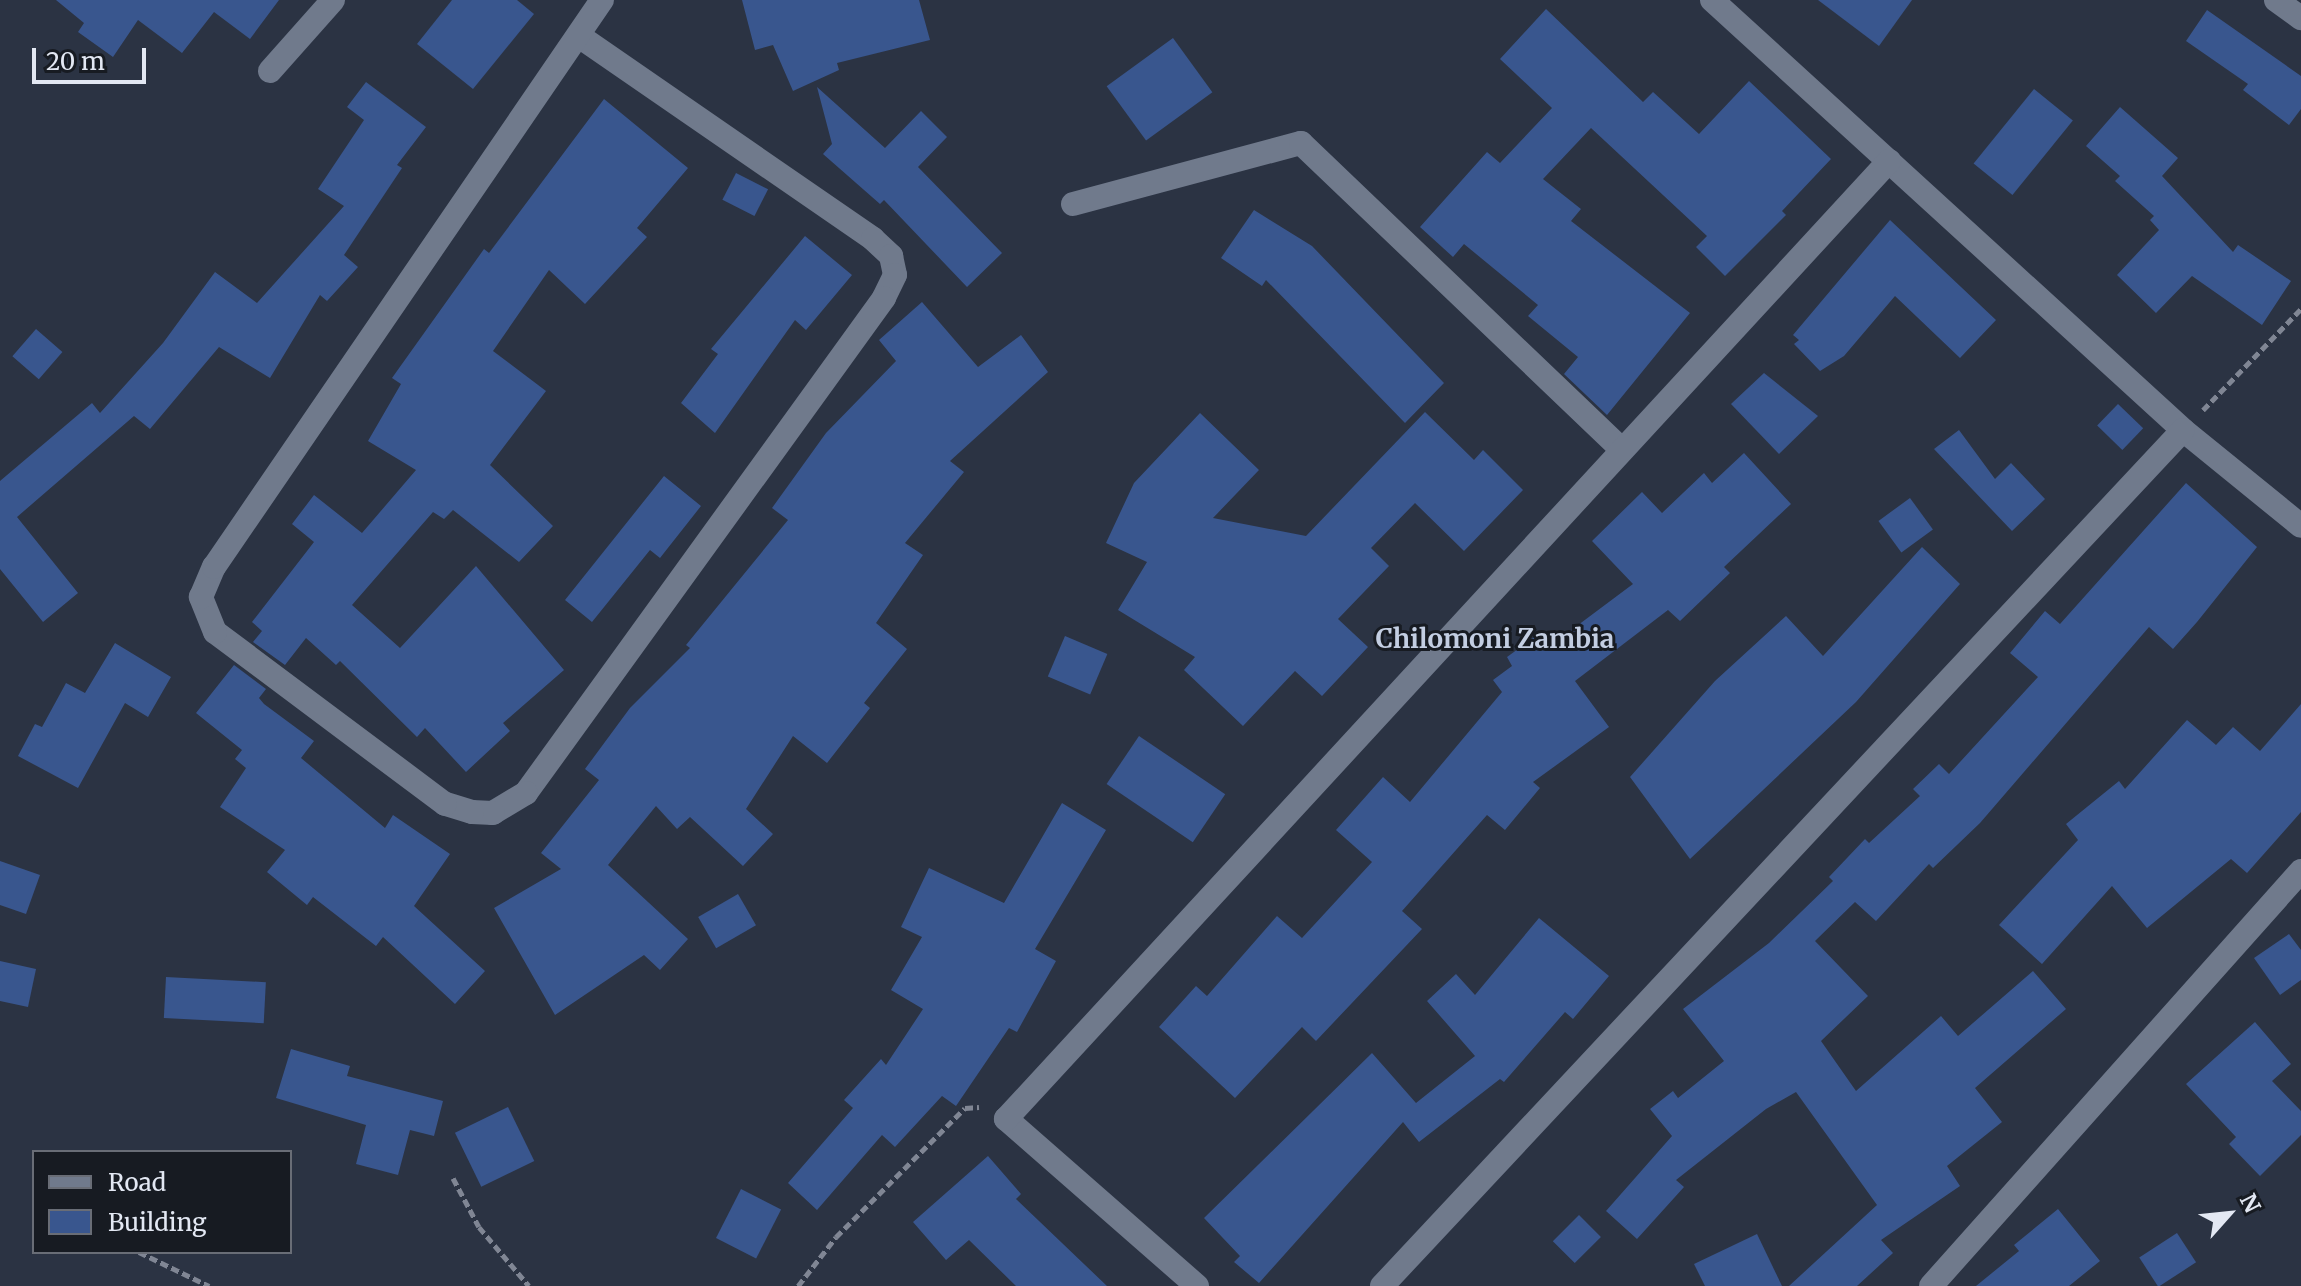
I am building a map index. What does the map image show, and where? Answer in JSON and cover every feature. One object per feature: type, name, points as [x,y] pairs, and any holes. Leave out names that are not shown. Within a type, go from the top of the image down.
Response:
[{"type":"street","points":[[270,71],[333,0]]},
{"type":"street","points":[[579,36],[873,239],[891,256],[895,275],[884,298],[526,793],[493,813],[472,812],[445,804],[215,632],[201,597],[214,567],[602,0]]},
{"type":"street","points":[[1712,0],[2183,430],[2301,526]]},
{"type":"street","points":[[2276,0],[2301,18]]},
{"type":"street","points":[[1073,204],[1301,143],[1622,450]]},
{"type":"street","points":[[1197,1286],[1006,1119],[1889,161]]},
{"type":"street","points":[[1382,1286],[2183,430]]},
{"type":"street","points":[[1940,1283],[2301,871]]},
{"type":"path","points":[[2183,430],[2301,309]]},
{"type":"path","points":[[798,1286],[836,1237],[965,1108],[976,1106],[1006,1119]]},
{"type":"path","points":[[453,1178],[479,1227],[529,1286]]},
{"type":"path","points":[[143,1254],[209,1286]]},
{"type":"building","points":[[56,0],[279,0],[250,39],[214,12],[182,53],[138,20],[113,57],[78,32],[84,23]]},
{"type":"building","points":[[452,0],[517,0],[534,14],[473,89],[417,44]]},
{"type":"building","points":[[742,0],[919,0],[930,40],[837,63],[839,70],[793,91],[773,45],[755,50]]},
{"type":"building","points":[[1818,0],[1912,0],[1879,46]]},
{"type":"building","points":[[1546,9],[1643,102],[1653,92],[1699,134],[1749,81],[1831,159],[1782,211],[1786,215],[1725,276],[1696,247],[1707,236],[1591,128],[1543,179],[1581,209],[1571,221],[1690,313],[1607,415],[1564,374],[1578,357],[1528,316],[1538,305],[1464,244],[1453,257],[1420,227],[1487,152],[1500,163],[1552,108],[1500,59]]},
{"type":"building","points":[[2207,10],[2301,76],[2301,109],[2289,125],[2243,90],[2248,84],[2186,41]]},
{"type":"building","points":[[1173,38],[1212,92],[1146,140],[1107,86]]},
{"type":"building","points":[[366,82],[426,127],[397,165],[402,168],[344,255],[358,267],[327,301],[320,295],[270,378],[219,347],[150,429],[134,416],[17,517],[78,593],[43,622],[0,569],[0,481],[92,403],[100,413],[163,343],[215,272],[257,303],[344,206],[318,189],[364,120],[347,107]]},
{"type":"building","points":[[817,87],[885,148],[921,111],[947,137],[918,167],[1002,253],[967,287],[884,200],[880,204],[823,154],[832,144]]},
{"type":"building","points":[[2034,89],[2073,120],[2012,195],[1974,164]]},
{"type":"building","points":[[604,99],[688,168],[637,228],[647,237],[585,304],[549,270],[493,351],[546,391],[490,465],[553,526],[519,562],[453,510],[444,519],[433,512],[352,605],[400,648],[476,566],[564,670],[503,723],[510,731],[466,772],[425,728],[417,737],[340,661],[336,665],[306,638],[285,665],[253,642],[262,631],[252,622],[314,542],[292,524],[314,495],[362,533],[416,470],[368,441],[401,384],[392,378],[484,249],[489,253]]},
{"type":"building","points":[[2120,107],[2178,158],[2162,176],[2233,252],[2238,245],[2291,281],[2262,325],[2192,276],[2156,313],[2117,275],[2159,230],[2150,220],[2154,216],[2115,181],[2120,176],[2086,146]]},
{"type":"building","points":[[736,173],[768,189],[754,216],[722,200]]},
{"type":"building","points":[[1254,210],[1312,246],[1444,383],[1405,423],[1266,280],[1262,286],[1221,258]]},
{"type":"building","points":[[1890,220],[1996,320],[1960,358],[1895,296],[1844,356],[1820,371],[1794,344],[1799,340],[1793,335]]},
{"type":"building","points":[[805,236],[852,275],[806,330],[795,320],[715,433],[681,403],[718,354],[711,349]]},
{"type":"building","points":[[922,302],[978,367],[1021,335],[1048,372],[950,461],[964,472],[905,543],[923,555],[876,623],[907,649],[864,703],[870,708],[827,763],[793,736],[746,809],[773,834],[743,866],[690,817],[677,829],[656,806],[608,865],[688,939],[660,970],[644,955],[555,1015],[494,908],[561,869],[541,853],[599,780],[585,769],[630,708],[690,648],[686,645],[788,520],[772,508],[826,433],[896,361],[879,340]]},
{"type":"building","points":[[36,329],[62,352],[39,379],[12,356]]},
{"type":"building","points":[[1764,373],[1818,416],[1779,454],[1731,404]]},
{"type":"building","points":[[2118,404],[2143,428],[2122,450],[2097,426]]},
{"type":"building","points":[[1425,412],[1474,460],[1483,450],[1523,490],[1464,551],[1415,503],[1371,548],[1389,566],[1338,619],[1368,647],[1322,696],[1295,671],[1243,726],[1184,670],[1195,657],[1118,610],[1147,562],[1106,543],[1134,483],[1200,413],[1259,470],[1213,518],[1306,536]]},
{"type":"building","points":[[1959,430],[1995,479],[2011,463],[2045,499],[2012,531],[1934,449]]},
{"type":"building","points":[[1744,453],[1791,504],[1724,567],[1730,573],[1680,621],[1668,610],[1575,681],[1609,727],[1533,782],[1540,788],[1505,830],[1487,815],[1402,911],[1422,929],[1316,1041],[1302,1027],[1235,1098],[1159,1027],[1196,986],[1207,996],[1277,916],[1302,938],[1372,862],[1336,830],[1383,777],[1410,802],[1502,692],[1493,680],[1512,666],[1507,657],[1540,633],[1550,646],[1633,584],[1592,541],[1642,492],[1662,513],[1704,473],[1712,483]]},
{"type":"building","points":[[664,476],[701,506],[660,558],[650,550],[592,622],[565,600]]},
{"type":"building","points":[[2186,483],[2257,547],[2197,622],[2173,649],[2149,627],[1980,823],[1933,868],[1929,864],[1876,921],[1855,902],[1815,941],[1868,996],[1821,1041],[1856,1091],[1941,1016],[1958,1036],[2033,971],[2066,1009],[1975,1088],[2002,1122],[1947,1166],[1960,1186],[1881,1240],[1893,1253],[1857,1286],[1789,1286],[1877,1205],[1796,1092],[1766,1109],[1676,1180],[1684,1187],[1637,1239],[1606,1211],[1672,1136],[1650,1109],[1673,1091],[1678,1098],[1724,1061],[1683,1009],[1769,943],[1833,881],[1829,877],[1865,839],[1869,843],[1920,796],[1913,789],[1939,764],[1949,774],[2038,677],[2010,653],[2045,611],[2060,624]]},
{"type":"building","points":[[1910,498],[1933,530],[1901,552],[1878,521]]},
{"type":"building","points":[[1922,547],[1960,584],[1856,702],[1690,859],[1630,777],[1715,681],[1786,616],[1823,656]]},
{"type":"building","points":[[1065,636],[1107,654],[1090,694],[1048,677]]},
{"type":"building","points":[[115,643],[171,677],[148,717],[125,703],[78,788],[18,756],[35,724],[42,727],[66,683],[85,693]]},
{"type":"building","points":[[234,665],[266,689],[259,698],[264,704],[314,741],[301,758],[385,828],[393,815],[450,854],[414,906],[485,971],[455,1004],[383,937],[376,946],[313,897],[307,905],[267,872],[285,850],[220,807],[246,768],[235,759],[242,750],[196,713]]},
{"type":"building","points":[[2301,704],[2301,812],[2247,873],[2231,859],[2147,928],[2112,886],[2042,964],[1999,925],[2078,840],[2066,824],[2119,781],[2125,789],[2187,720],[2216,745],[2233,727],[2260,751]]},
{"type":"building","points":[[1139,736],[1225,794],[1193,842],[1107,784]]},
{"type":"building","points":[[1062,803],[1106,830],[1035,949],[1056,961],[1017,1032],[1009,1028],[956,1106],[942,1096],[895,1147],[882,1135],[817,1210],[788,1183],[853,1108],[844,1100],[881,1059],[886,1065],[923,1009],[891,990],[922,937],[901,927],[929,868],[1004,903]]},
{"type":"building","points":[[0,861],[40,875],[26,914],[0,905]]},
{"type":"building","points":[[738,894],[756,925],[716,948],[698,917]]},
{"type":"building","points":[[1539,918],[1609,976],[1573,1019],[1565,1012],[1504,1082],[1500,1079],[1419,1142],[1403,1122],[1259,1283],[1234,1262],[1240,1256],[1204,1218],[1372,1053],[1416,1103],[1475,1056],[1427,1001],[1456,974],[1475,995]]},
{"type":"building","points":[[2289,934],[2301,950],[2301,980],[2280,995],[2254,958]]},
{"type":"building","points":[[0,961],[36,969],[28,1007],[0,1001]]},
{"type":"building","points":[[166,977],[266,982],[264,1023],[164,1018]]},
{"type":"building","points":[[2255,1022],[2291,1064],[2272,1081],[2301,1111],[2301,1135],[2260,1176],[2229,1144],[2236,1137],[2186,1084]]},
{"type":"building","points":[[291,1049],[350,1066],[347,1076],[443,1101],[434,1136],[410,1130],[398,1175],[356,1164],[366,1125],[276,1098]]},
{"type":"building","points":[[508,1107],[534,1161],[481,1187],[455,1133]]},
{"type":"building","points":[[988,1156],[1021,1194],[1016,1199],[1107,1286],[1016,1286],[969,1240],[946,1260],[913,1222]]},
{"type":"building","points":[[741,1189],[781,1209],[756,1258],[716,1238]]},
{"type":"building","points":[[2058,1209],[2100,1261],[2069,1286],[1976,1286],[2019,1251],[2014,1245]]},
{"type":"building","points":[[1579,1215],[1601,1237],[1575,1263],[1553,1241]]},
{"type":"building","points":[[2177,1233],[2196,1262],[2158,1286],[2139,1258]]},
{"type":"building","points":[[1757,1234],[1782,1286],[1705,1286],[1694,1264]]},
{"type":"district","name":"Chilomoni Zambia","points":[[1495,639]]}]
